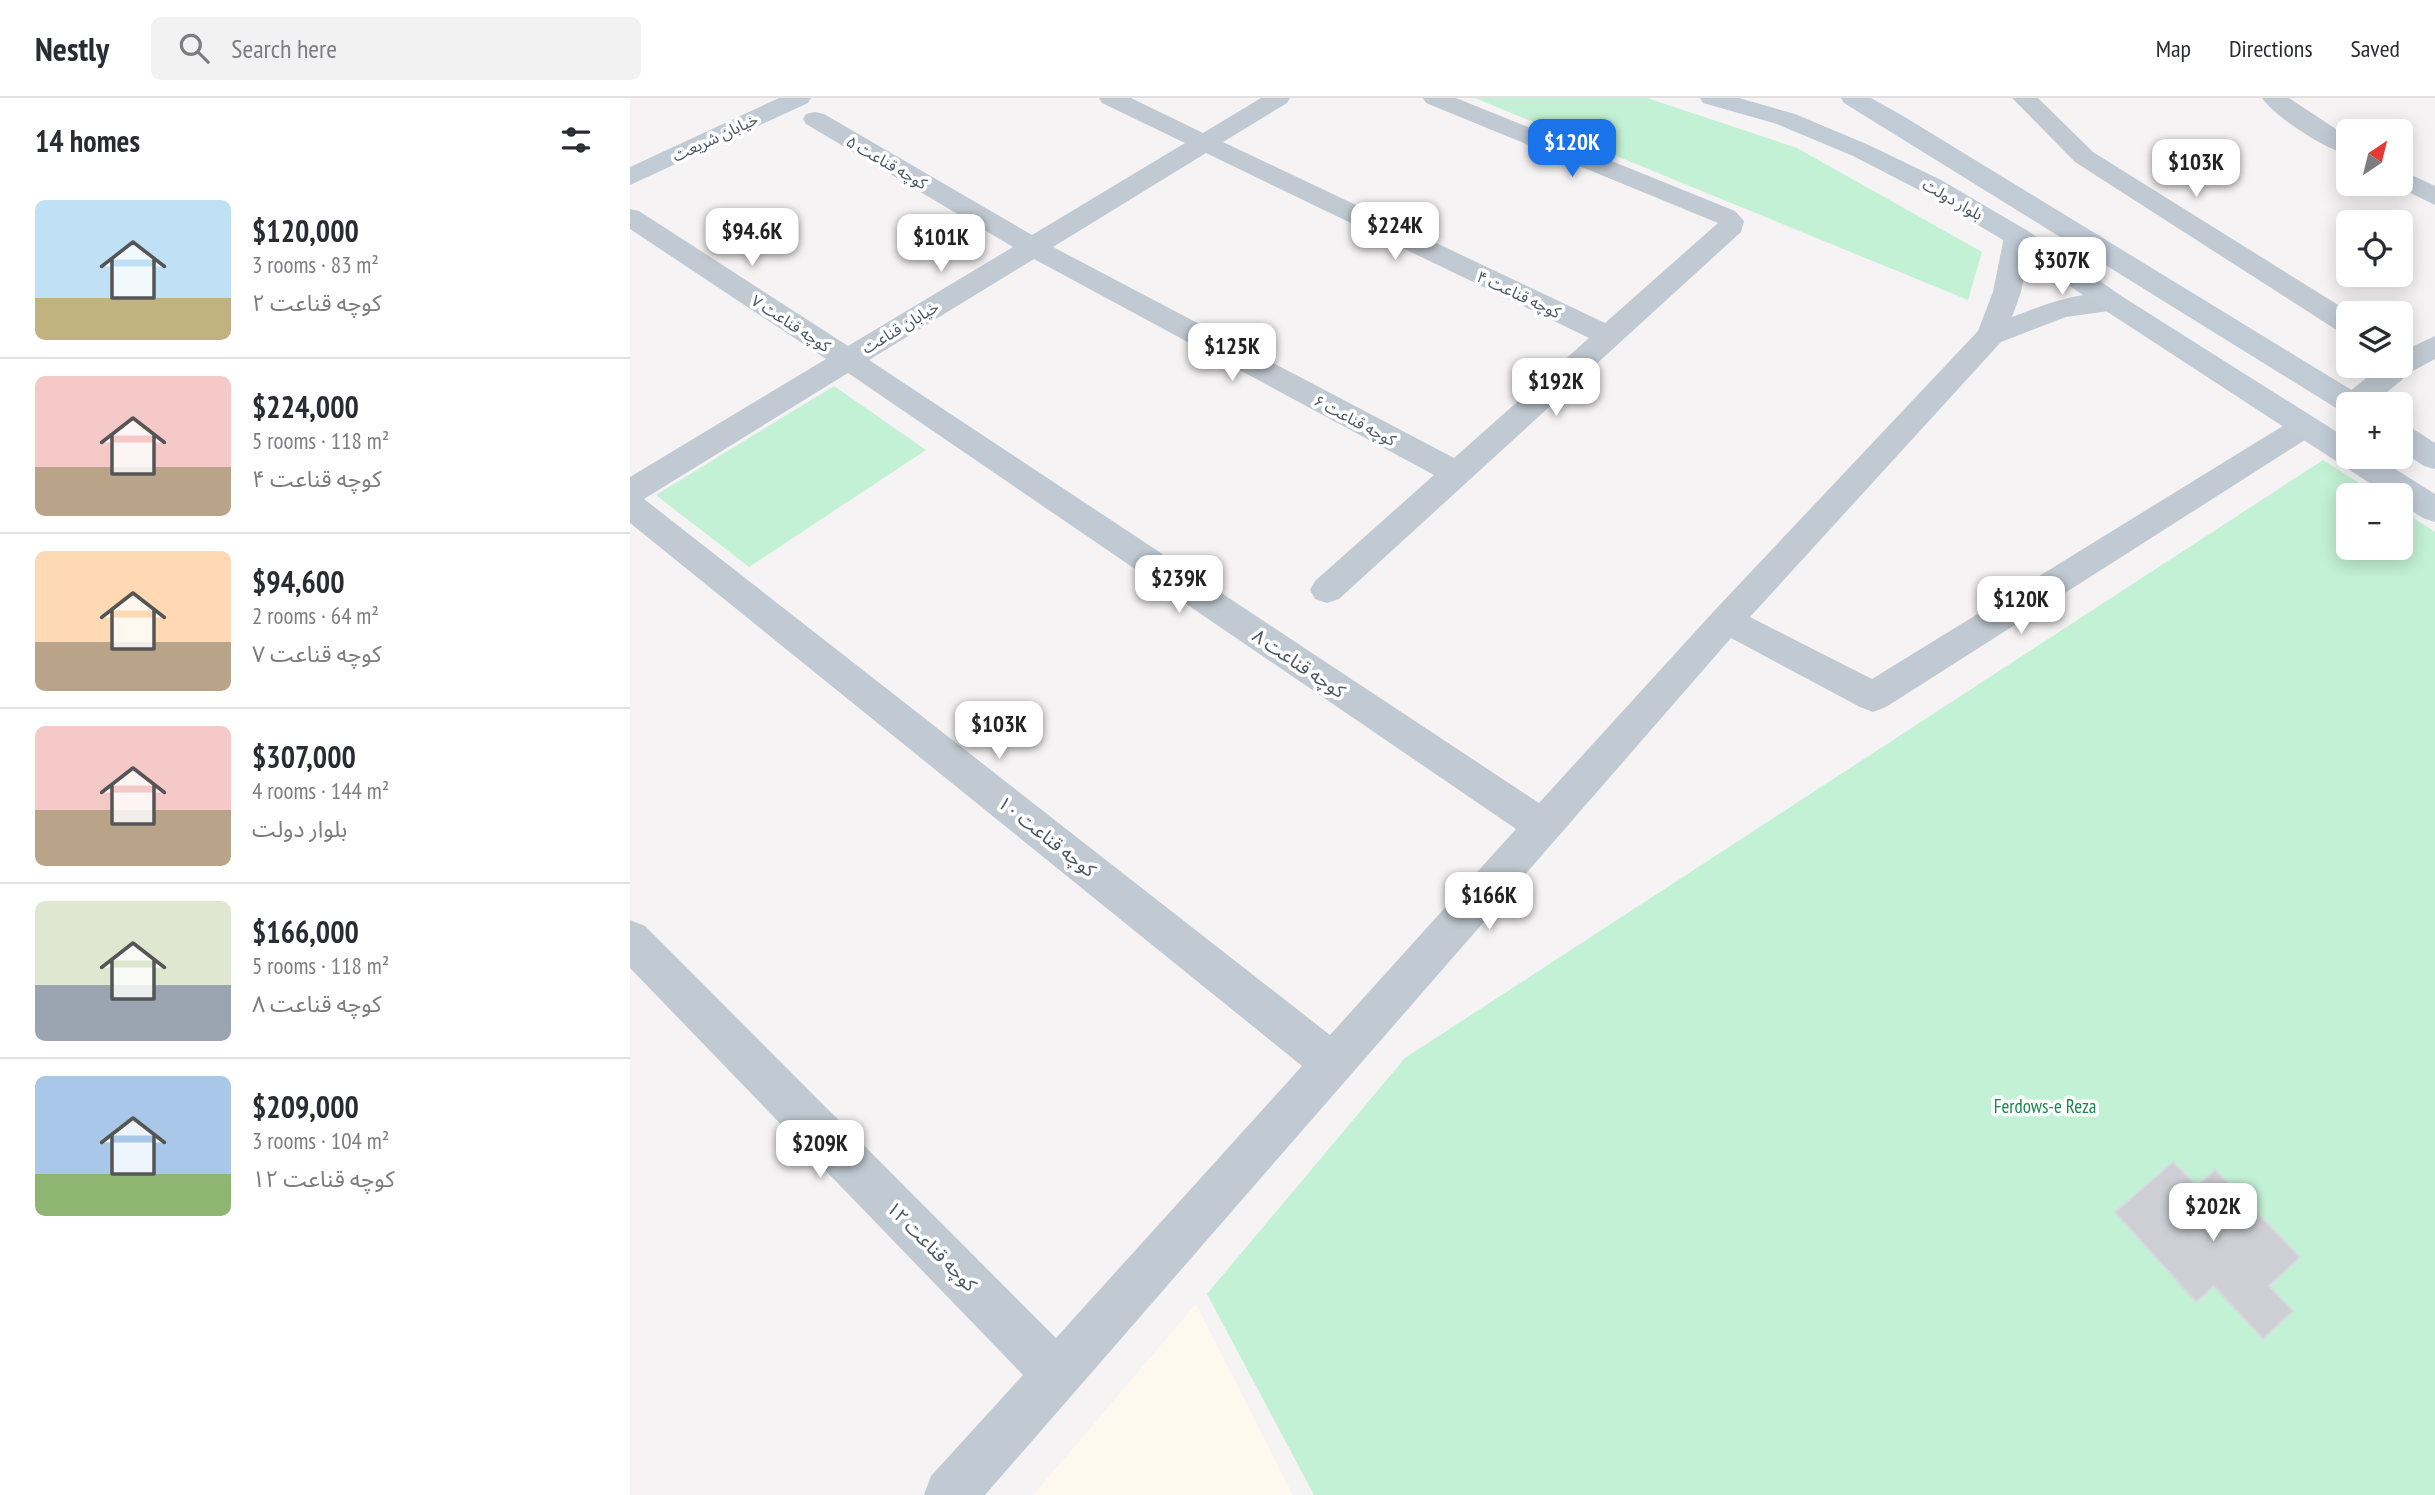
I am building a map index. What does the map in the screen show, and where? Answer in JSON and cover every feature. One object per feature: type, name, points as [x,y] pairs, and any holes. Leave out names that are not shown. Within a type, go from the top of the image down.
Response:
[{"type":"street","name":"خیابان شریعت","points":[[630,177],[799,98]]},
{"type":"street","name":"کوچه قناعت ۴","points":[[1111,98],[1608,336]]},
{"type":"street","name":"خیابان قناعت","points":[[630,492],[1278,98]]},
{"type":"street","points":[[1327,590],[1731,226],[1731,221],[1435,98]]},
{"type":"street","name":"بلوار دولت","points":[[1712,98],[1786,119],[1897,168],[2018,237],[2113,303],[2336,446]]},
{"type":"street","points":[[2024,98],[2084,157],[2336,316]]},
{"type":"street","points":[[2274,98],[2301,119],[2336,140]]},
{"type":"street","points":[[1786,119],[1810,116],[1837,101]]},
{"type":"street","name":"بلوار دولت","points":[[1837,101],[1894,121],[2336,394]]},
{"type":"street","name":"کوچه قناعت ۵","points":[[815,119],[1032,247]]},
{"type":"street","points":[[2413,184],[2435,197]]},
{"type":"street","name":"کوچه قناعت ۷","points":[[630,217],[848,359]]},
{"type":"street","points":[[950,1495],[1726,620],[1991,335],[2007,292],[2018,237]]},
{"type":"street","name":"کوچه قناعت ۶","points":[[1032,247],[1456,474]]},
{"type":"street","points":[[1991,335],[2062,308],[2113,303]]},
{"type":"street","points":[[2413,357],[2435,346]]},
{"type":"street","name":"کوچه قناعت ۸","points":[[848,359],[1542,826]]},
{"type":"street","points":[[2367,392],[2383,378]]},
{"type":"street","points":[[1726,620],[1873,696],[2305,426]]},
{"type":"street","points":[[2413,444],[2435,458]]},
{"type":"street","name":"بلوار دولت","points":[[2372,469],[2435,510]]},
{"type":"street","name":"کوچه قناعت ۱۰","points":[[630,505],[1332,1063]]},
{"type":"street","name":"کوچه قناعت ۱۲","points":[[630,939],[1057,1374]]},
{"type":"shaded area","points":[[1196,1304],[1293,1495],[1033,1495]]},
{"type":"green space","points":[[1475,98],[1647,98],[1797,148],[1982,252],[1968,300]]},
{"type":"green space","points":[[834,386],[926,450],[749,567],[656,495]]},
{"type":"green space","name":"Ferdows-e Reza","points":[[2323,460],[2359,483],[2336,483],[2336,560],[2413,560],[2413,518],[2435,532],[2435,1495],[1314,1495],[1207,1294],[1405,1058]]},
{"type":"building","points":[[2173,1162],[2197,1186],[2215,1170],[2300,1257],[2269,1286],[2293,1311],[2263,1339],[2214,1286],[2196,1302],[2115,1212]]}]
